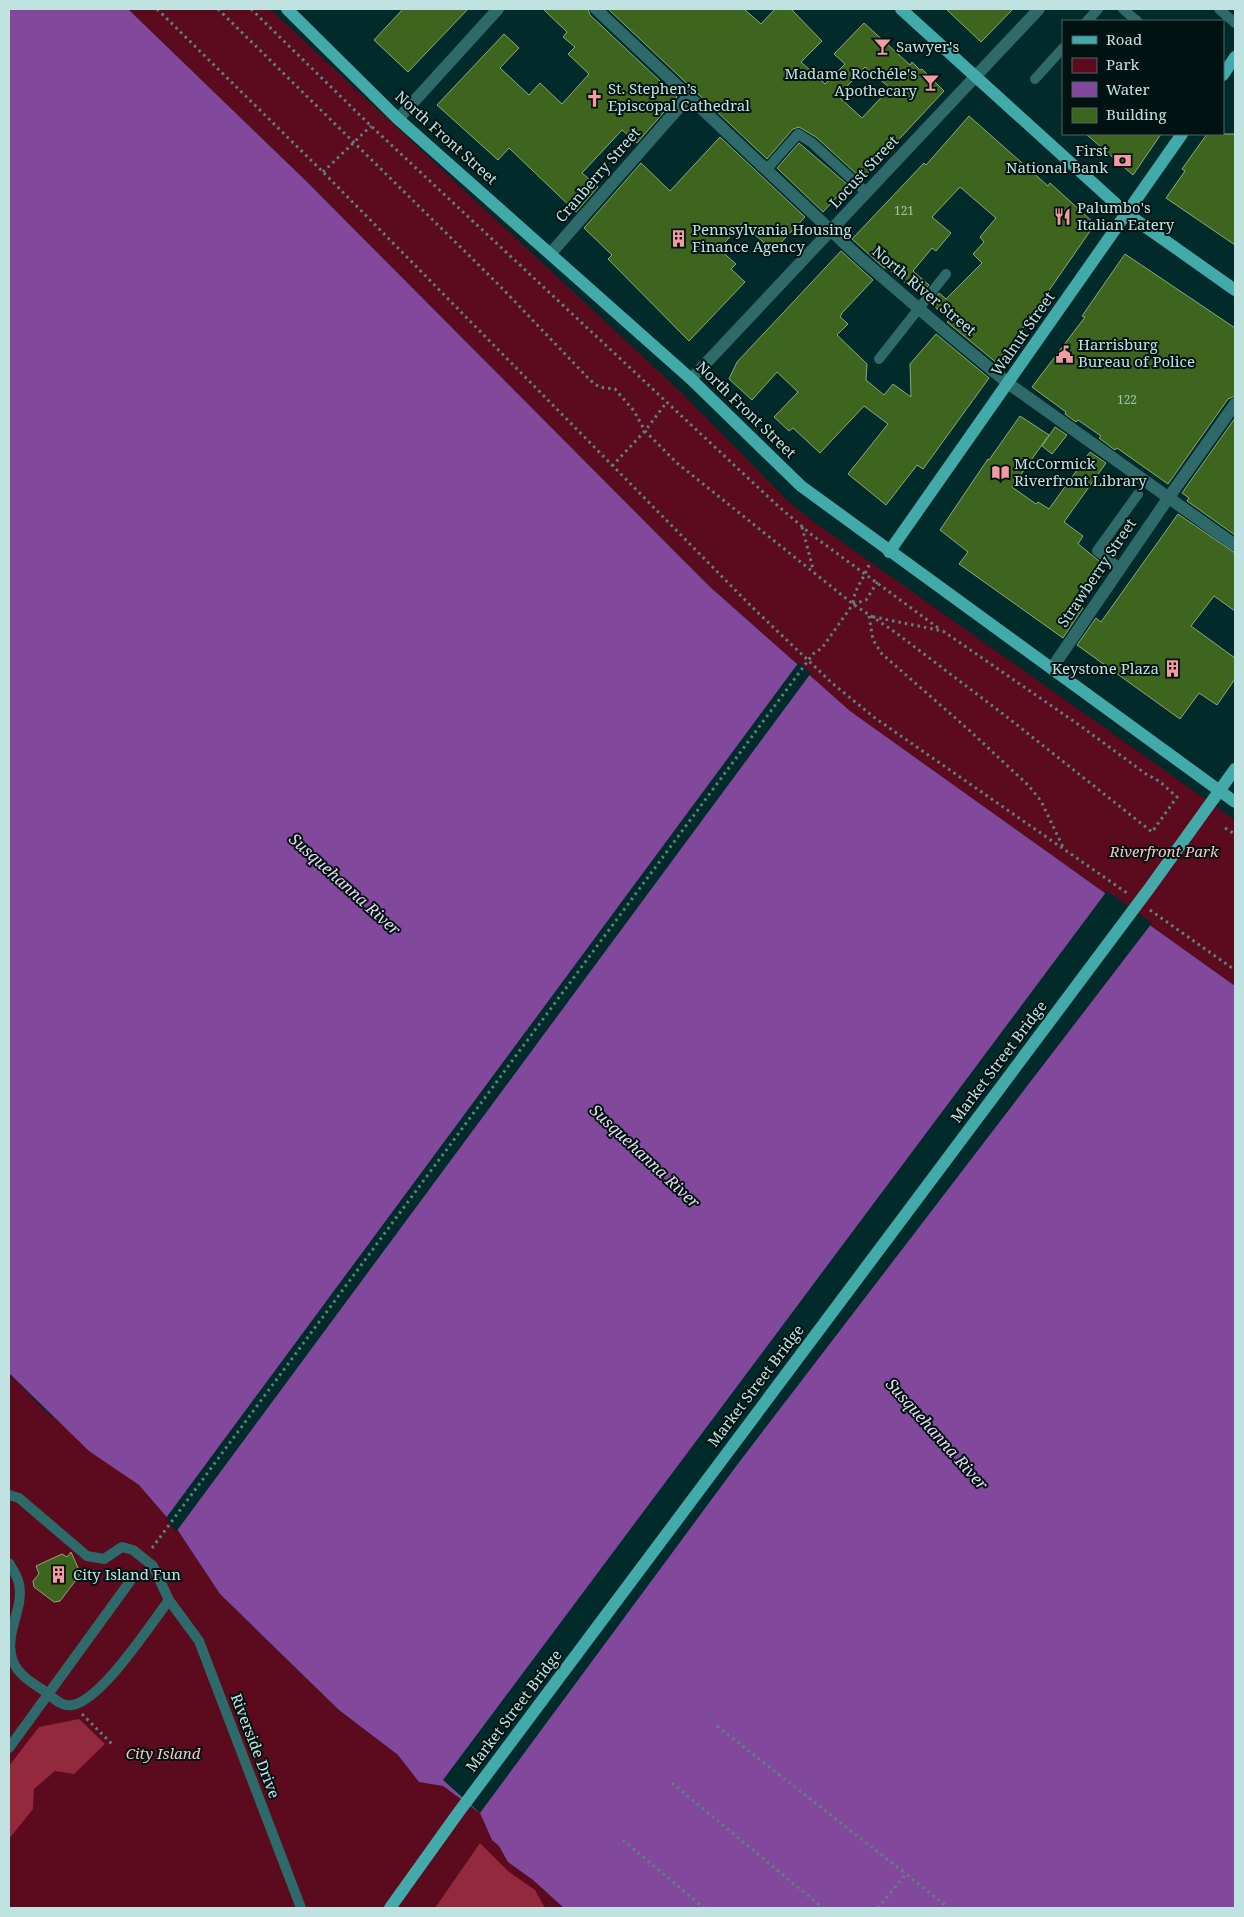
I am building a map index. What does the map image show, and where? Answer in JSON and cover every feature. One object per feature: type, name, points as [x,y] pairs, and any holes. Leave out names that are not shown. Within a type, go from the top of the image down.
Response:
[{"type":"main road","name":"North Front Street","points":[[287,9],[398,119],[691,379],[800,486],[1235,802]]},
{"type":"main road","points":[[901,9],[1126,213],[1235,290]]},
{"type":"main road","points":[[1224,74],[1235,57]]},
{"type":"main road","name":"Walnut Street","points":[[889,552],[1009,384],[1181,135]]},
{"type":"main road","name":"Market Street Bridge","points":[[390,1908],[458,1812],[1151,886],[1235,769]]},
{"type":"street","points":[[398,119],[498,9]]},
{"type":"street","name":"North River Street","points":[[596,9],[831,230],[1009,384],[1235,545]]},
{"type":"street","name":"Locust Street","points":[[691,379],[1039,9]]},
{"type":"street","name":"Cranberry Street","points":[[551,253],[689,96]]},
{"type":"street","name":"Strawberry Street","points":[[1052,668],[1168,497],[1235,404]]},
{"type":"lane","points":[[1088,20],[1098,9]]},
{"type":"lane","points":[[1123,9],[1136,20]]},
{"type":"lane","points":[[1219,9],[1235,23]]},
{"type":"lane","points":[[1035,79],[1062,49]]},
{"type":"lane","points":[[766,170],[798,134],[811,142],[866,192]]},
{"type":"lane","points":[[880,359],[946,274]]},
{"type":"lane","points":[[1120,568],[1097,551],[1138,494]]},
{"type":"lane","name":"Riverside Drive","points":[[9,1495],[19,1498],[88,1556],[104,1559],[122,1547],[133,1550],[153,1566],[169,1600],[199,1641],[300,1908]]},
{"type":"lane","points":[[9,1563],[18,1580],[20,1600],[10,1636],[11,1655],[15,1666],[23,1676],[63,1705],[72,1705],[85,1701],[118,1668],[169,1600]]},
{"type":"lane","points":[[9,1748],[131,1580]]},
{"type":"path","points":[[157,9],[323,172],[752,607],[832,683],[883,724],[1063,848],[1041,801],[1028,785],[969,730],[882,654],[873,640],[869,616]]},
{"type":"path","points":[[218,9],[545,331],[590,380],[599,387],[615,389],[634,412],[645,432],[677,464],[814,571],[853,604],[895,632],[1000,711],[1152,832],[1177,797],[1159,781],[1146,774],[1067,716],[943,631],[801,527],[371,126],[251,9]]},
{"type":"path","points":[[323,172],[371,126]]},
{"type":"path","points":[[612,466],[645,432],[666,403]]},
{"type":"path","points":[[801,527],[814,571]]},
{"type":"path","points":[[151,1549],[813,654],[822,648],[853,604],[854,590],[866,573],[870,562]]},
{"type":"path","points":[[853,604],[866,600],[878,582]]},
{"type":"path","points":[[869,616],[943,631]]},
{"type":"path","points":[[1225,828],[1235,834]]},
{"type":"path","points":[[72,1705],[112,1744]]},
{"type":"path","points":[[717,1726],[950,1908]]},
{"type":"path","points":[[672,1784],[823,1908]]},
{"type":"path","points":[[623,1840],[704,1908]]},
{"type":"path","points":[[878,1908],[906,1874]]},
{"type":"green space","name":"Riverfront Park","points":[[128,9],[270,9],[681,392],[789,502],[811,520],[1235,820],[1235,986],[850,711],[709,586],[305,180]]},
{"type":"green space","name":"City Island","points":[[9,1373],[43,1409],[139,1485],[177,1529],[220,1594],[339,1710],[398,1755],[419,1782],[443,1786],[480,1813],[492,1840],[499,1846],[508,1862],[533,1880],[564,1908],[9,1908]]},
{"type":"shaded area","points":[[79,1719],[105,1744],[74,1774],[55,1771],[34,1789],[33,1809],[9,1839],[9,1766],[39,1727]]},
{"type":"shaded area","points":[[480,1843],[509,1872],[535,1890],[545,1908],[435,1908]]},
{"type":"water","name":"Susquehanna River","points":[[9,9],[128,9],[305,180],[709,586],[850,711],[1235,986],[1235,1908],[564,1908],[533,1880],[508,1862],[499,1846],[492,1840],[480,1813],[443,1786],[419,1782],[398,1755],[339,1710],[220,1594],[177,1529],[139,1485],[89,1451],[9,1373]]},
{"type":"pier","points":[[799,662],[811,673],[176,1532],[166,1518]]},
{"type":"pier","points":[[1107,891],[1152,923],[737,1465],[480,1813],[443,1780]]},
{"type":"building","points":[[403,9],[468,9],[408,72],[374,40]]},
{"type":"building","points":[[543,9],[588,9],[590,15],[677,97],[637,143],[622,130],[582,173],[598,187],[576,212],[509,148],[498,160],[437,105],[504,34],[519,48],[500,68],[529,95],[540,83],[562,104],[589,74],[568,54],[575,47],[563,37],[567,32]]},
{"type":"building","points":[[608,9],[744,9],[761,24],[775,9],[791,9],[822,41],[801,62],[825,84],[845,64],[834,54],[864,23],[910,65],[912,62],[920,70],[922,69],[944,91],[862,179],[816,137],[799,127],[793,129],[767,159]],"holes":[[[865,67],[890,88],[862,118],[838,96]]]},
{"type":"building","points":[[946,9],[1013,9],[981,42]]},
{"type":"building","points":[[969,116],[1048,186],[1050,183],[1095,224],[998,364],[947,322],[950,319],[931,304],[939,293],[946,299],[982,263],[973,254],[984,242],[980,237],[996,218],[960,187],[932,217],[951,233],[936,251],[932,248],[913,271],[929,285],[920,295],[887,268],[884,268],[852,239],[924,163],[926,165]]},
{"type":"building","points":[[1235,134],[1235,245],[1166,198],[1185,171],[1182,169],[1206,135]]},
{"type":"building","points":[[1087,135],[1160,135],[1133,175]]},
{"type":"building","name":"Pennsylvania Housing Finance Agency","points":[[720,137],[805,217],[773,251],[742,223],[719,249],[736,264],[731,269],[745,282],[689,341],[608,259],[612,255],[584,228],[641,163],[670,191]]},
{"type":"building","points":[[799,143],[848,185],[823,212],[777,168]]},
{"type":"building","points":[[841,251],[873,280],[842,313],[840,317],[848,324],[837,335],[867,364],[866,380],[884,395],[893,384],[911,397],[910,364],[936,334],[989,378],[923,469],[917,465],[886,505],[848,474],[888,424],[864,406],[820,453],[793,428],[789,431],[774,417],[798,392],[777,372],[752,400],[729,379],[737,362]]},
{"type":"building","points":[[1125,254],[1235,328],[1235,396],[1228,399],[1168,484],[1117,448],[1115,450],[1099,438],[1101,436],[1078,420],[1076,422],[1065,414],[1066,412],[1032,387],[1085,317],[1082,316]]},
{"type":"building","points":[[1020,416],[1049,435],[1012,487],[1036,504],[1038,502],[1049,509],[1090,452],[1106,463],[1064,522],[1083,536],[1078,544],[1103,564],[1087,585],[1091,588],[1079,605],[1083,608],[1063,638],[959,564],[968,552],[940,530]]},
{"type":"building","points":[[1235,418],[1235,535],[1187,501],[1189,498],[1182,493]]},
{"type":"building","points":[[1055,427],[1067,435],[1052,454],[1042,446]]},
{"type":"building","points":[[1178,514],[1235,553],[1235,611],[1214,596],[1191,626],[1235,658],[1235,679],[1217,705],[1199,693],[1180,719],[1077,645],[1096,618],[1101,622]]},
{"type":"building","name":"City Island Fun","points":[[71,1552],[80,1572],[79,1576],[60,1601],[54,1602],[34,1587],[33,1581],[39,1574],[36,1566],[62,1554],[67,1557]]},
{"type":"place","name":"Sawyer's","points":[[882,47]]},
{"type":"place","name":"Madame Rochéle's Apothecary","points":[[931,83]]},
{"type":"place","name":"St. Stephen’s Episcopal Cathedral","points":[[594,98]]},
{"type":"place","name":"First National Bank","points":[[1122,160]]},
{"type":"place","name":"Palumbo's Italian Eatery","points":[[1063,217]]},
{"type":"place","name":"Pennsylvania Housing Finance Agency","points":[[678,239]]},
{"type":"place","name":"Harrisburg Bureau of Police","points":[[1064,354]]},
{"type":"place","name":"McCormick Riverfront Library","points":[[1000,473]]},
{"type":"place","name":"Keystone Plaza","points":[[1173,669]]},
{"type":"place","name":"City Island Fun","points":[[59,1575]]}]
